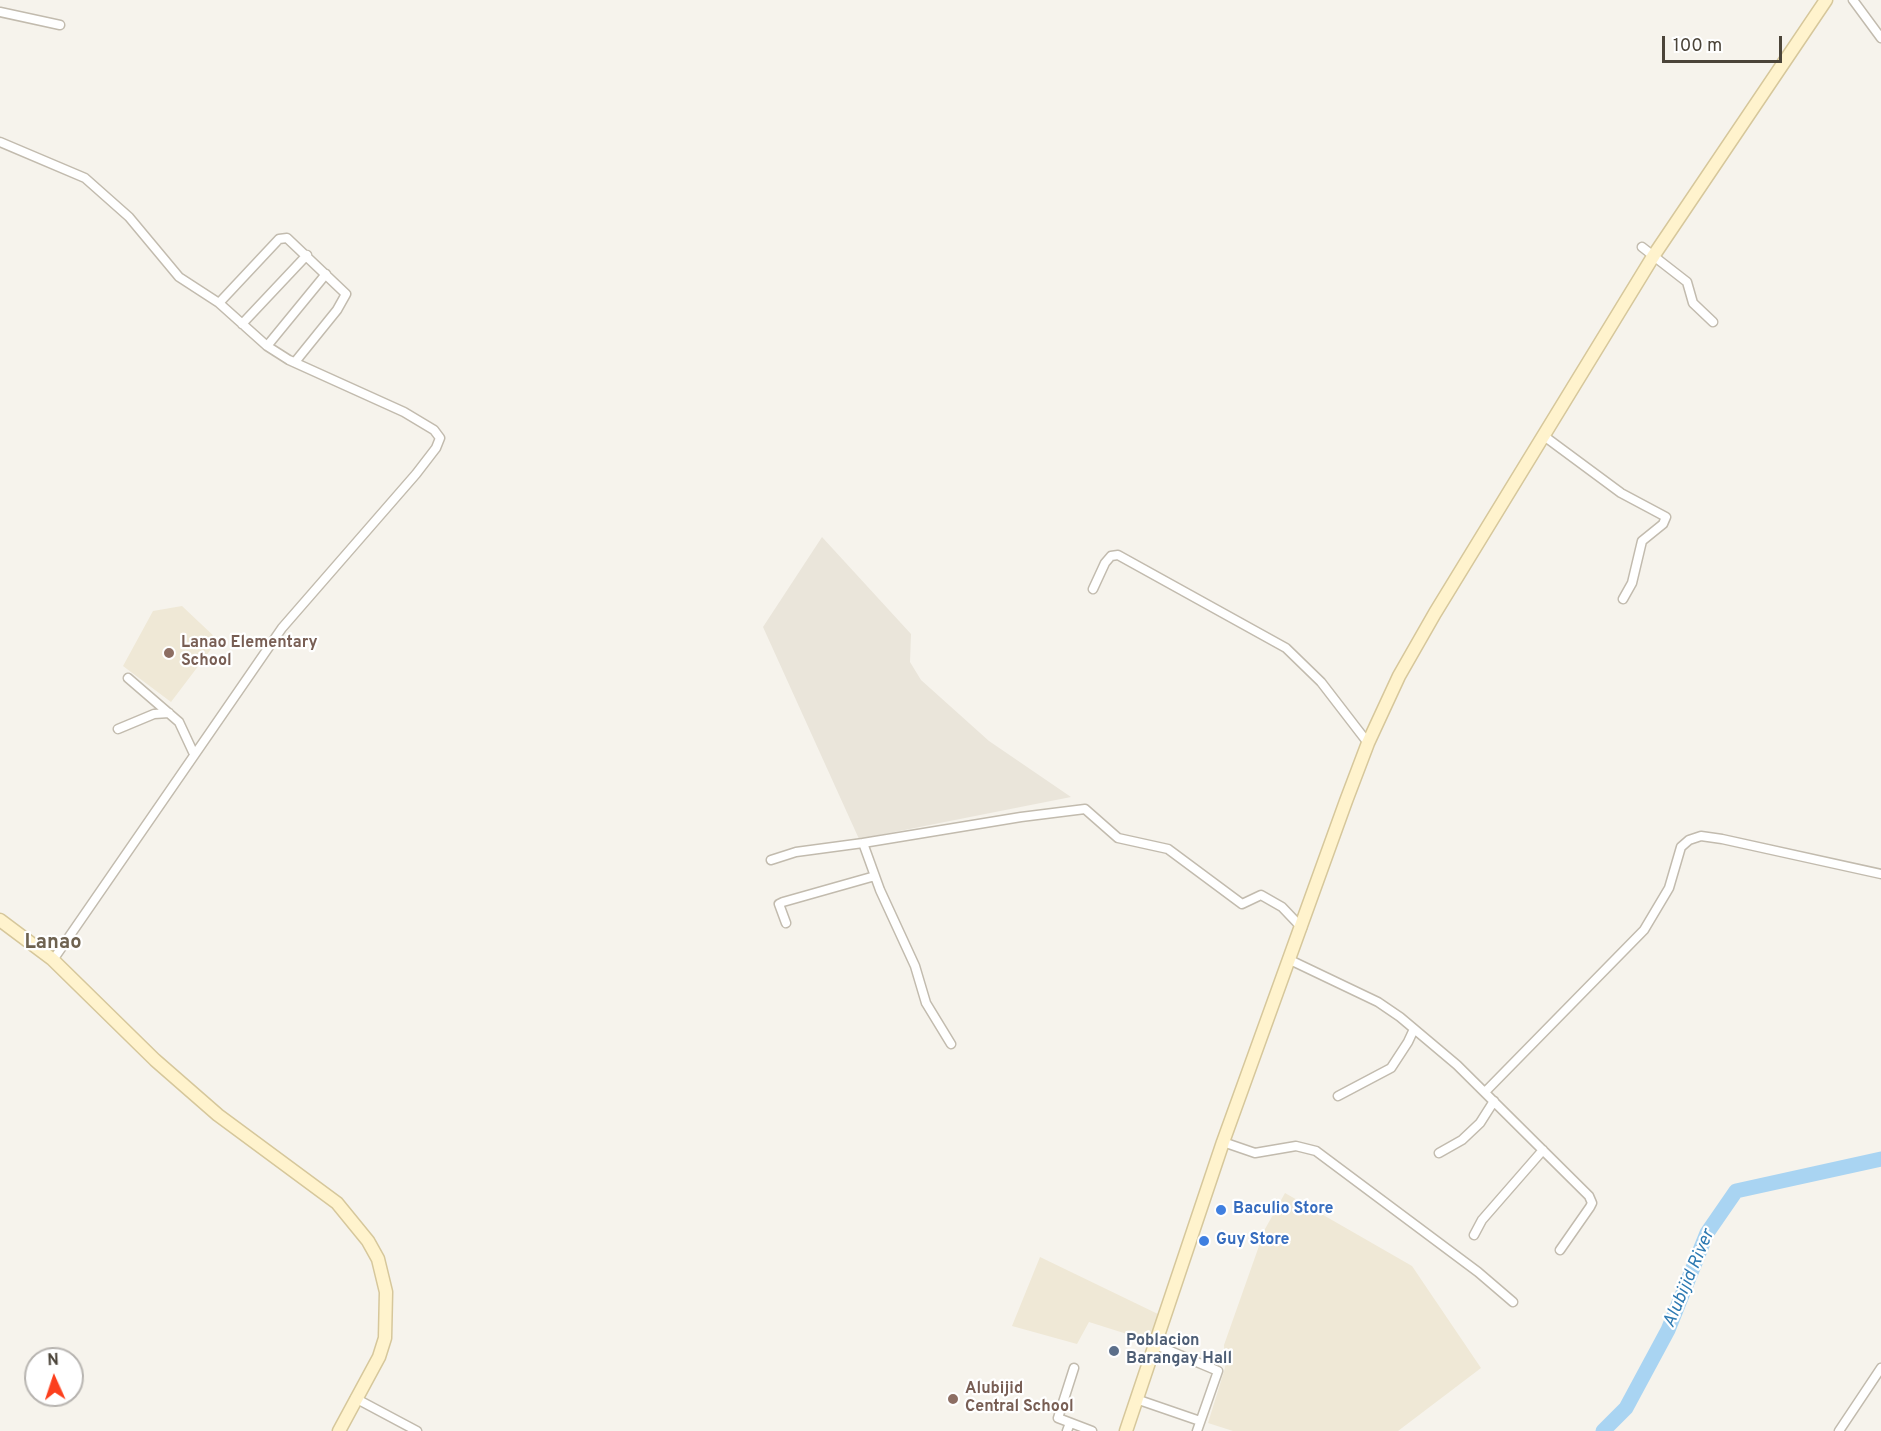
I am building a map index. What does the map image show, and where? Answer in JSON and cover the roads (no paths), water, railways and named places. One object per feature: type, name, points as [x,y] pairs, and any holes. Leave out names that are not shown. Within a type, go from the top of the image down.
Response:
[{"type":"street","points":[[1126,1431],[1223,1142],[1368,743],[1412,650],[1654,255],[1826,0]]},
{"type":"street","points":[[1853,0],[1881,38]]},
{"type":"street","points":[[0,12],[60,26]]},
{"type":"street","points":[[0,142],[85,178],[129,217],[179,277],[219,303],[267,346],[295,362],[404,412],[434,430],[439,435],[440,442],[416,474],[282,628],[52,960]]},
{"type":"street","points":[[219,303],[281,237],[287,238],[345,292],[346,297],[295,362]]},
{"type":"street","points":[[1642,247],[1687,282],[1693,303],[1713,322]]},
{"type":"street","points":[[242,324],[307,255]]},
{"type":"street","points":[[267,346],[326,274]]},
{"type":"street","points":[[1544,436],[1621,493],[1666,517],[1664,524],[1642,541],[1632,584],[1623,599]]},
{"type":"street","points":[[1093,589],[1105,563],[1113,555],[1118,555],[1278,644],[1299,658],[1321,682],[1368,743]]},
{"type":"street","points":[[128,678],[170,713],[183,728],[194,753]]},
{"type":"street","points":[[118,729],[154,714],[170,713]]},
{"type":"street","points":[[771,860],[796,852],[1021,817],[1085,810],[1118,838],[1168,849],[1242,904],[1261,895],[1282,907],[1302,928]]},
{"type":"street","points":[[1485,1092],[1644,930],[1669,888],[1682,847],[1689,840],[1701,836],[1722,839],[1881,874]]},
{"type":"street","points":[[863,843],[915,966],[926,1004],[951,1044]]},
{"type":"street","points":[[786,923],[780,904],[783,902],[875,876]]},
{"type":"street","points":[[0,920],[52,960],[155,1060],[218,1115],[337,1203],[368,1240],[378,1259],[386,1292],[385,1338],[379,1357],[339,1431]]},
{"type":"street","points":[[1290,960],[1378,1002],[1414,1029],[1485,1092],[1592,1200],[1590,1208],[1560,1250]]},
{"type":"street","points":[[1338,1096],[1391,1068],[1414,1029]]},
{"type":"street","points":[[1439,1153],[1462,1140],[1474,1129],[1494,1101]]},
{"type":"street","points":[[1223,1142],[1255,1153],[1296,1146],[1316,1151],[1478,1272],[1513,1302]]},
{"type":"street","points":[[1474,1235],[1482,1220],[1544,1150]]},
{"type":"street","points":[[1156,1345],[1218,1371],[1197,1431]]},
{"type":"street","points":[[1074,1368],[1058,1418],[1068,1427],[1092,1431]]},
{"type":"street","points":[[1839,1431],[1881,1368]]},
{"type":"street","points":[[356,1398],[417,1431]]},
{"type":"street","points":[[1136,1399],[1200,1421]]},
{"type":"waterway","name":"Alubijid River","points":[[1603,1431],[1626,1408],[1668,1330],[1707,1233],[1736,1191],[1881,1159]]},
{"type":"place","name":"Lanao Elementary School","points":[[169,653]]},
{"type":"place","name":"Baculio Store","points":[[1221,1210]]},
{"type":"place","name":"Guy Store","points":[[1204,1241]]},
{"type":"place","name":"Poblacion Barangay Hall","points":[[1114,1351]]},
{"type":"place","name":"Alubijid Central School","points":[[953,1399]]},
{"type":"district","name":"Lanao","points":[[53,944]]}]
